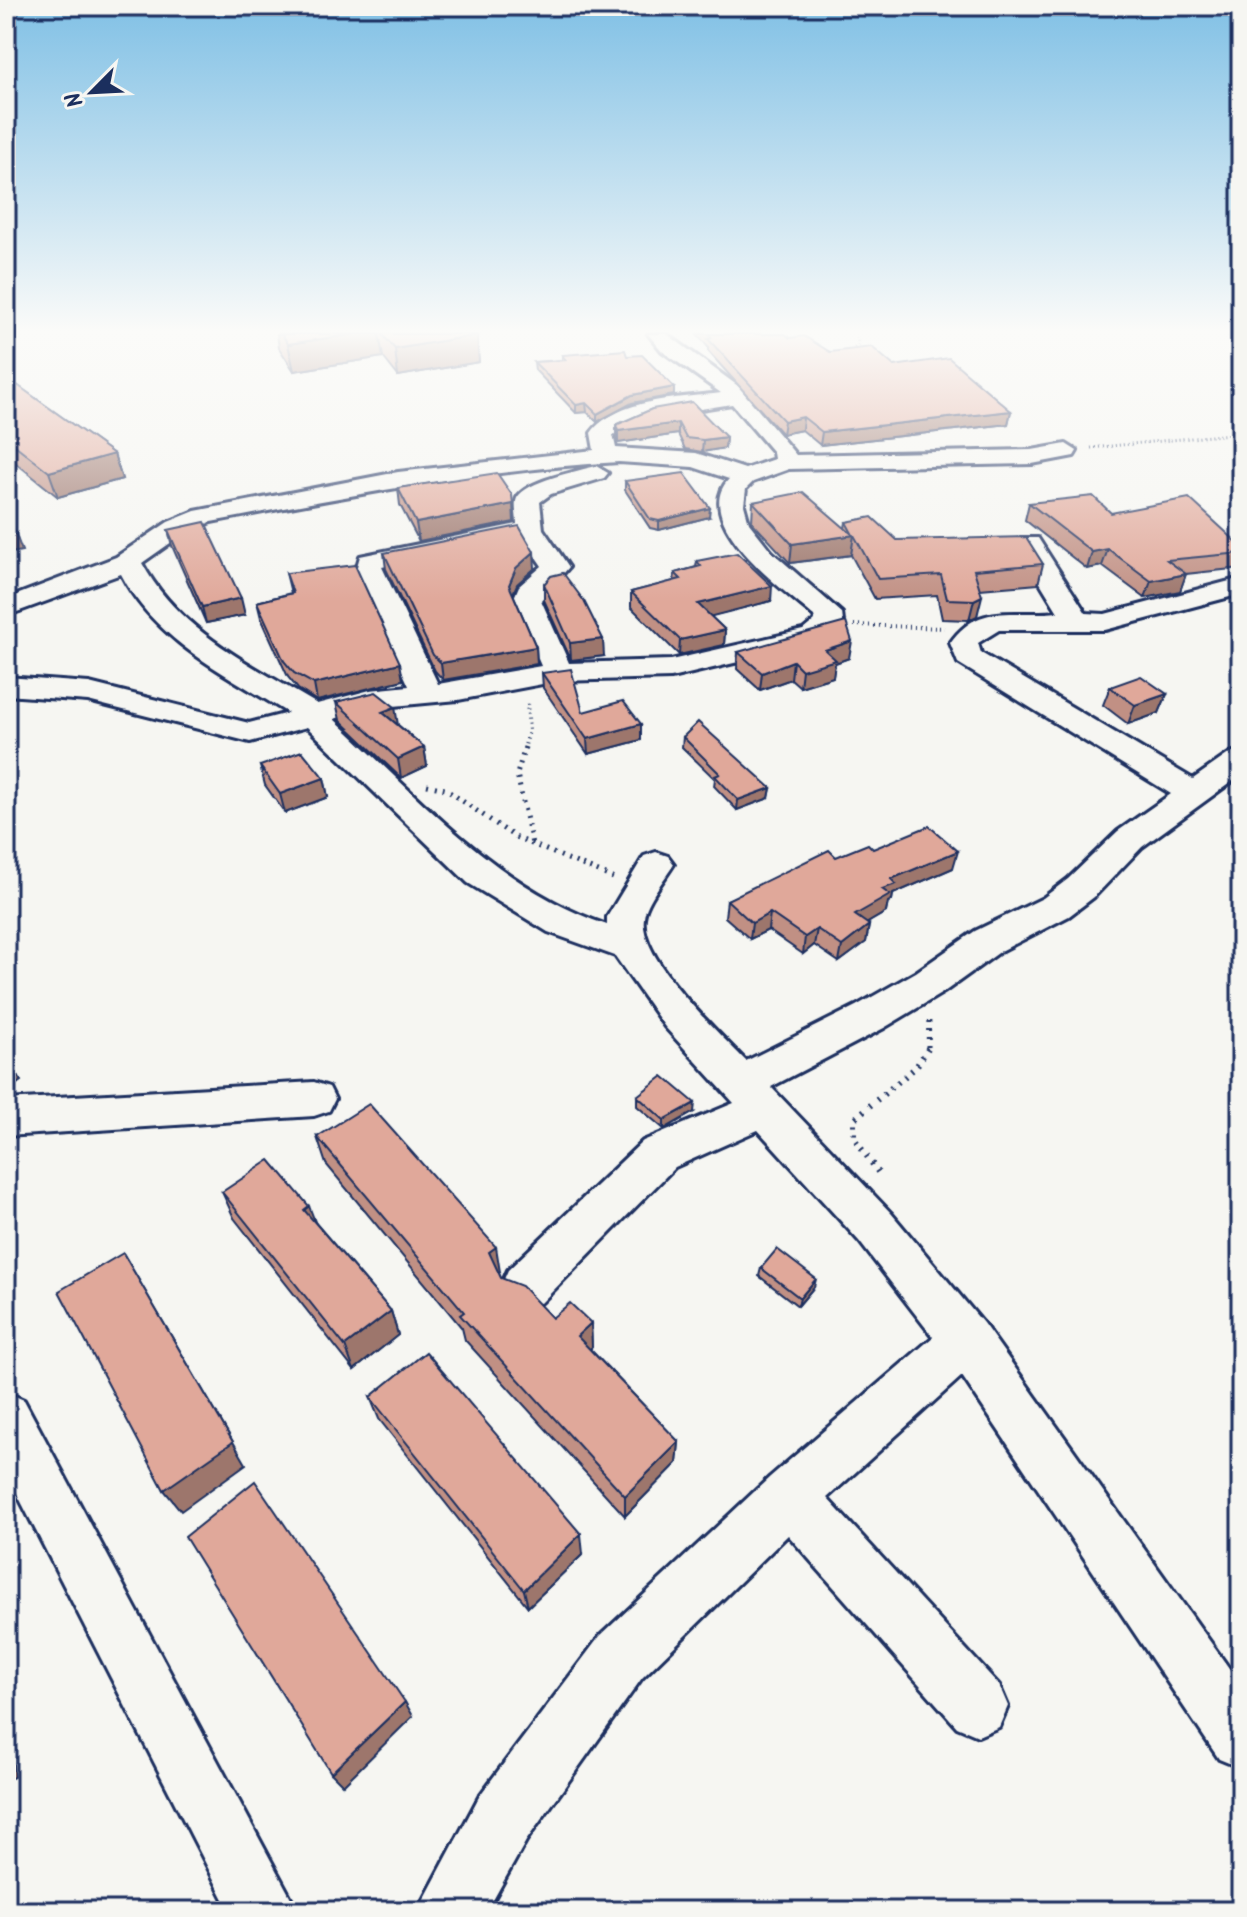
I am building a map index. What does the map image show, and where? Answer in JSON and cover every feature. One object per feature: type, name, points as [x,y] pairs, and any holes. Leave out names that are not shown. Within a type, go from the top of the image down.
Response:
[{"type":"street","points":[[613,455],[602,433],[616,423]]},
{"type":"street","points":[[761,423],[784,451],[786,462]]},
{"type":"street","points":[[262,731],[370,699],[428,695],[547,673],[657,670],[700,664],[813,636],[829,622],[828,613],[776,570],[734,524],[731,491],[745,477],[786,462],[1032,457],[1066,451]]},
{"type":"street","points":[[547,673],[527,600],[529,592],[556,567],[530,529],[528,500],[532,494],[601,471],[613,455]]},
{"type":"street","points":[[6,608],[128,561],[177,527],[204,516],[398,479],[613,455],[696,460],[745,477]]},
{"type":"street","points":[[428,695],[369,570],[369,562],[530,529]]},
{"type":"street","points":[[1029,543],[1074,614],[1061,621]]},
{"type":"street","points":[[128,561],[143,590],[185,636],[311,714],[481,874],[561,923],[628,946]]},
{"type":"street","points":[[1193,793],[974,662],[964,649],[964,643],[977,628],[1003,621],[1105,622],[1241,586]]},
{"type":"street","points":[[6,686],[80,690],[233,732],[262,731],[346,744]]},
{"type":"street","points":[[525,1286],[659,1154],[930,982],[988,941],[1056,907],[1081,888],[1130,839],[1241,760]]},
{"type":"street","points":[[648,876],[625,917],[628,946],[679,1016],[875,1227],[966,1340],[1241,1737]]},
{"type":"street","points":[[6,1118],[314,1099]]},
{"type":"street","points":[[451,1911],[503,1818],[621,1657],[789,1496],[966,1340]]},
{"type":"street","points":[[6,1418],[265,1911]]},
{"type":"street","points":[[789,1496],[978,1706]]},
{"type":"path","points":[[1066,451],[1241,433]]},
{"type":"path","points":[[829,622],[874,628],[977,628]]},
{"type":"path","points":[[532,844],[517,774],[529,731],[525,713],[527,698],[547,673]]},
{"type":"path","points":[[386,782],[445,789],[532,844],[648,876]]},
{"type":"path","points":[[875,1227],[891,1205],[892,1196],[851,1130],[854,1119],[916,1067],[930,1044],[930,982]]},
{"type":"building","points":[[6,423],[71,423],[114,454],[49,472],[6,438]]},
{"type":"building","points":[[619,423],[675,423],[618,431],[616,425]]},
{"type":"building","points":[[678,423],[713,423],[726,437],[703,440],[686,438]]},
{"type":"building","points":[[811,423],[899,423],[822,432]]},
{"type":"building","points":[[497,473],[512,495],[513,504],[416,523],[398,488]]},
{"type":"building","points":[[684,473],[710,508],[659,521],[650,519],[625,481]]},
{"type":"building","points":[[803,492],[853,535],[846,522],[872,517],[897,540],[1026,537],[1043,564],[974,570],[982,596],[974,600],[947,599],[941,575],[878,579],[854,535],[792,544],[753,502]]},
{"type":"building","points":[[1093,496],[1111,513],[1189,498],[1241,546],[1241,553],[1167,560],[1186,574],[1151,581],[1108,549],[1092,552],[1029,503]]},
{"type":"building","points":[[6,509],[15,533],[6,535]]},
{"type":"building","points":[[205,522],[241,598],[202,607],[168,530]]},
{"type":"building","points":[[519,526],[534,552],[516,568],[509,585],[536,647],[441,663],[433,655],[384,553]]},
{"type":"building","points":[[737,553],[772,586],[698,604],[725,630],[680,640],[631,592],[681,579],[675,573],[701,566],[697,561]]},
{"type":"building","points":[[355,565],[400,663],[314,684],[294,673],[284,661],[257,602],[293,593],[286,573]]},
{"type":"building","points":[[563,573],[584,601],[603,639],[570,643],[544,584],[551,576]]},
{"type":"building","points":[[846,622],[852,641],[825,650],[836,660],[802,670],[793,661],[762,673],[738,652]]},
{"type":"building","points":[[571,669],[583,712],[623,701],[641,724],[587,739],[542,673]]},
{"type":"building","points":[[1141,676],[1167,694],[1135,705],[1110,687]]},
{"type":"building","points":[[376,692],[395,707],[382,712],[424,747],[398,759],[336,702]]},
{"type":"building","points":[[698,722],[771,788],[738,800],[715,776],[720,774],[683,737]]},
{"type":"building","points":[[302,751],[324,778],[280,794],[260,766]]},
{"type":"building","points":[[929,826],[958,851],[891,879],[896,884],[882,889],[890,895],[855,915],[869,925],[842,946],[817,929],[805,937],[770,913],[752,923],[727,900],[829,850],[836,857],[868,844],[873,849]]},
{"type":"building","points":[[663,1076],[695,1103],[664,1120],[637,1096]]},
{"type":"building","points":[[369,1104],[496,1247],[489,1252],[501,1278],[522,1286],[552,1318],[570,1303],[591,1323],[577,1336],[679,1442],[625,1496],[460,1315],[464,1312],[317,1137]]},
{"type":"building","points":[[270,1160],[309,1206],[304,1210],[391,1311],[345,1346],[222,1192]]},
{"type":"building","points":[[777,1249],[816,1279],[800,1298],[761,1268]]},
{"type":"building","points":[[123,1253],[233,1442],[164,1490],[59,1291]]},
{"type":"building","points":[[426,1352],[581,1534],[524,1590],[370,1397]]},
{"type":"building","points":[[255,1481],[405,1702],[331,1773],[185,1537]]}]
